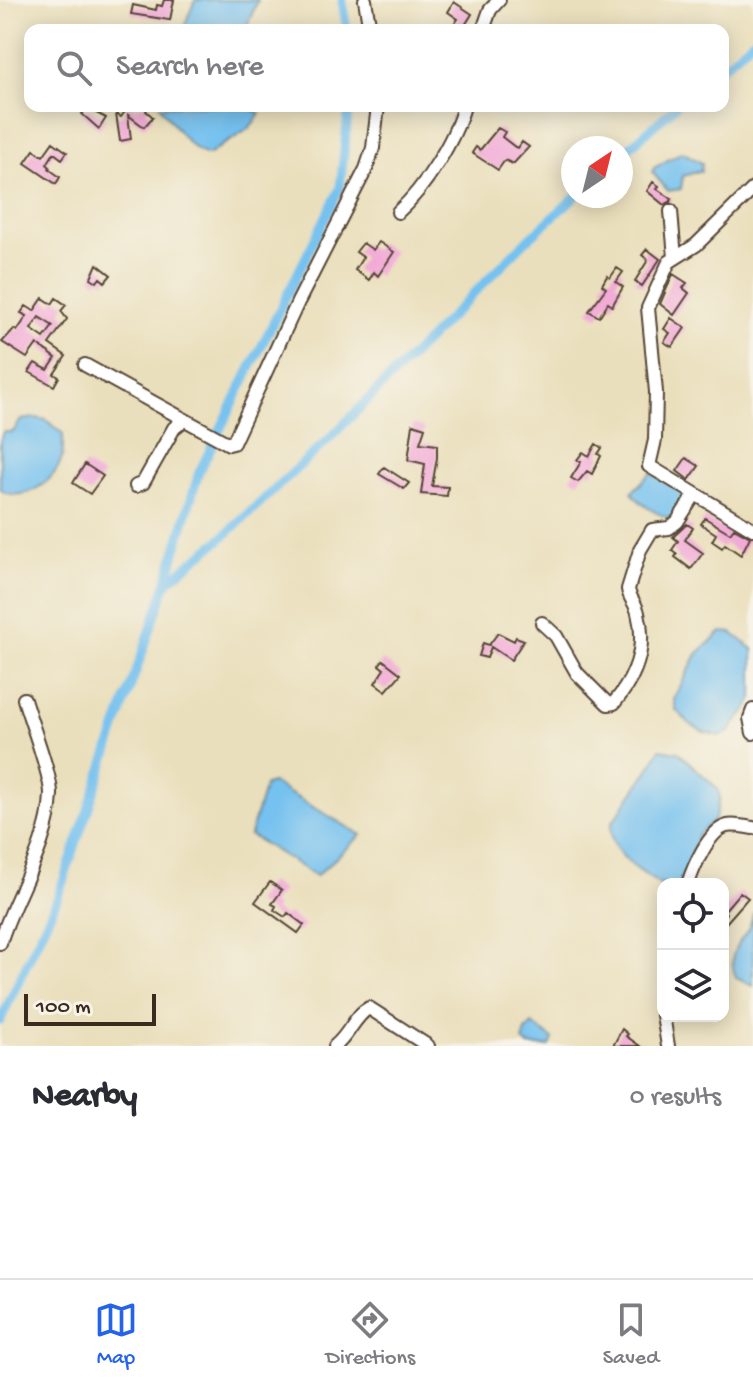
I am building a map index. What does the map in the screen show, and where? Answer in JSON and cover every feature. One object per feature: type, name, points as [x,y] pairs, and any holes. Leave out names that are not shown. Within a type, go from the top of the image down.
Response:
[{"type":"street","points":[[365,0],[369,24]]},
{"type":"street","points":[[485,24],[490,10],[499,0]]},
{"type":"street","points":[[85,365],[229,444],[236,440],[298,302],[366,169],[373,148],[377,112]]},
{"type":"street","points":[[398,212],[410,202],[458,128],[462,112]]},
{"type":"street","points":[[753,189],[696,245],[669,262],[648,308],[656,392],[655,440],[649,466],[753,529]]},
{"type":"street","points":[[671,211],[675,258]]},
{"type":"street","points":[[136,486],[143,483],[174,428],[184,420]]},
{"type":"street","points":[[542,623],[556,636],[577,673],[608,704],[614,703],[640,660],[642,648],[638,613],[628,589],[640,550],[652,530],[669,528],[677,522],[695,494]]},
{"type":"street","points":[[0,943],[7,919],[30,874],[51,794],[24,699]]},
{"type":"street","points":[[753,710],[750,718],[753,733]]},
{"type":"street","points":[[690,878],[718,831],[731,826],[753,828]]},
{"type":"street","points":[[335,1046],[347,1037],[363,1011],[369,1008],[428,1046]]},
{"type":"street","points":[[664,1022],[668,1046]]},
{"type":"water","points":[[195,0],[258,0],[248,24],[185,24]]},
{"type":"water","points":[[164,112],[260,113],[244,132],[209,155],[196,149]]},
{"type":"water","points":[[682,152],[702,163],[701,171],[683,176],[681,189],[668,191],[652,172]]},
{"type":"water","points":[[21,420],[46,420],[63,434],[61,460],[44,484],[26,493],[8,493],[0,489],[0,441],[3,432],[13,432]]},
{"type":"water","points":[[651,473],[687,494],[687,503],[674,519],[650,509],[632,492]]},
{"type":"water","points":[[721,632],[732,633],[753,649],[753,699],[728,733],[720,736],[704,732],[689,723],[676,710],[674,699],[697,654]]},
{"type":"water","points":[[660,749],[678,752],[717,788],[720,797],[715,819],[697,836],[683,878],[657,878],[657,883],[627,861],[614,844],[611,834],[612,823]]},
{"type":"water","points":[[272,783],[361,835],[316,876],[250,835],[265,785]]},
{"type":"water","points":[[753,913],[753,986],[736,978],[733,957]]},
{"type":"water","points":[[532,1024],[553,1039],[550,1046],[529,1046],[523,1041]]},
{"type":"building","points":[[164,0],[174,0],[170,20],[131,14],[133,5],[156,10]]},
{"type":"building","points":[[454,2],[472,14],[466,24],[454,24],[458,19],[448,12]]},
{"type":"building","points":[[95,112],[106,118],[99,129],[82,114]]},
{"type":"building","points":[[125,112],[147,112],[153,117],[144,127],[128,115],[131,139],[120,141],[116,114],[121,117]]},
{"type":"building","points":[[498,128],[505,132],[502,137],[515,147],[518,148],[522,142],[529,147],[513,164],[505,160],[498,170],[472,153],[476,147],[480,150]]},
{"type":"building","points":[[53,142],[67,152],[62,159],[54,153],[47,164],[60,177],[56,184],[25,163],[34,150],[43,156]]},
{"type":"building","points":[[653,182],[659,186],[657,189],[672,199],[670,202],[664,205],[647,191]]},
{"type":"building","points":[[379,242],[394,252],[378,276],[374,272],[369,280],[355,270],[363,257],[356,252],[363,243],[373,250]]},
{"type":"building","points":[[647,249],[660,259],[642,286],[635,281],[648,260],[642,255]]},
{"type":"building","points":[[97,264],[111,275],[105,282],[100,278],[97,282],[91,278]]},
{"type":"building","points":[[617,268],[623,272],[616,282],[623,287],[612,306],[608,303],[599,317],[589,311],[606,288],[602,285],[607,276],[610,278]]},
{"type":"building","points":[[673,274],[687,283],[683,288],[689,293],[674,315],[660,304]]},
{"type":"building","points":[[43,298],[52,304],[56,298],[66,305],[61,311],[67,319],[49,344],[66,356],[54,374],[59,377],[54,386],[29,372],[35,363],[48,370],[56,358],[37,344],[27,358],[2,342],[14,329],[17,331],[27,316],[21,313],[26,306],[34,311]],"holes":[[[39,317],[53,326],[44,338],[31,329]]]},
{"type":"building","points":[[671,318],[685,328],[672,347],[664,342],[670,333],[664,329]]},
{"type":"building","points":[[413,424],[425,428],[420,443],[437,445],[432,486],[448,487],[447,496],[421,494],[425,464],[408,460]]},
{"type":"building","points":[[596,444],[602,448],[598,454],[601,456],[592,474],[587,471],[578,482],[571,478],[581,462],[577,460],[583,452],[589,456]]},
{"type":"building","points":[[686,458],[699,466],[689,480],[677,471]]},
{"type":"building","points":[[85,464],[103,476],[90,494],[73,483]]},
{"type":"building","points":[[384,467],[409,483],[404,489],[379,474]]},
{"type":"building","points":[[705,518],[730,533],[734,528],[750,537],[741,555],[725,544],[722,548],[712,541],[716,534],[701,524]]},
{"type":"building","points":[[687,524],[693,528],[685,540],[703,553],[691,569],[675,557],[677,554],[672,550],[678,541],[673,537]]},
{"type":"building","points":[[498,633],[514,641],[516,637],[524,640],[511,660],[491,647],[487,658],[479,656],[483,643],[489,645]]},
{"type":"building","points":[[383,660],[401,674],[386,691],[375,683],[384,669],[379,665]]},
{"type":"building","points":[[270,882],[282,890],[272,904],[276,906],[274,910],[285,917],[288,913],[304,925],[298,933],[255,902]]},
{"type":"building","points":[[740,892],[748,898],[729,920],[729,905]]},
{"type":"building","points":[[622,1029],[628,1034],[626,1036],[640,1046],[613,1046]]},
{"type":"waterway","points":[[342,0],[346,24]]},
{"type":"waterway","points":[[729,62],[753,40]]},
{"type":"waterway","points":[[167,580],[199,472],[340,188],[348,112]]},
{"type":"waterway","points":[[633,144],[669,112]]},
{"type":"waterway","points":[[0,1021],[57,899],[167,582],[221,539],[332,436],[563,208]]}]
